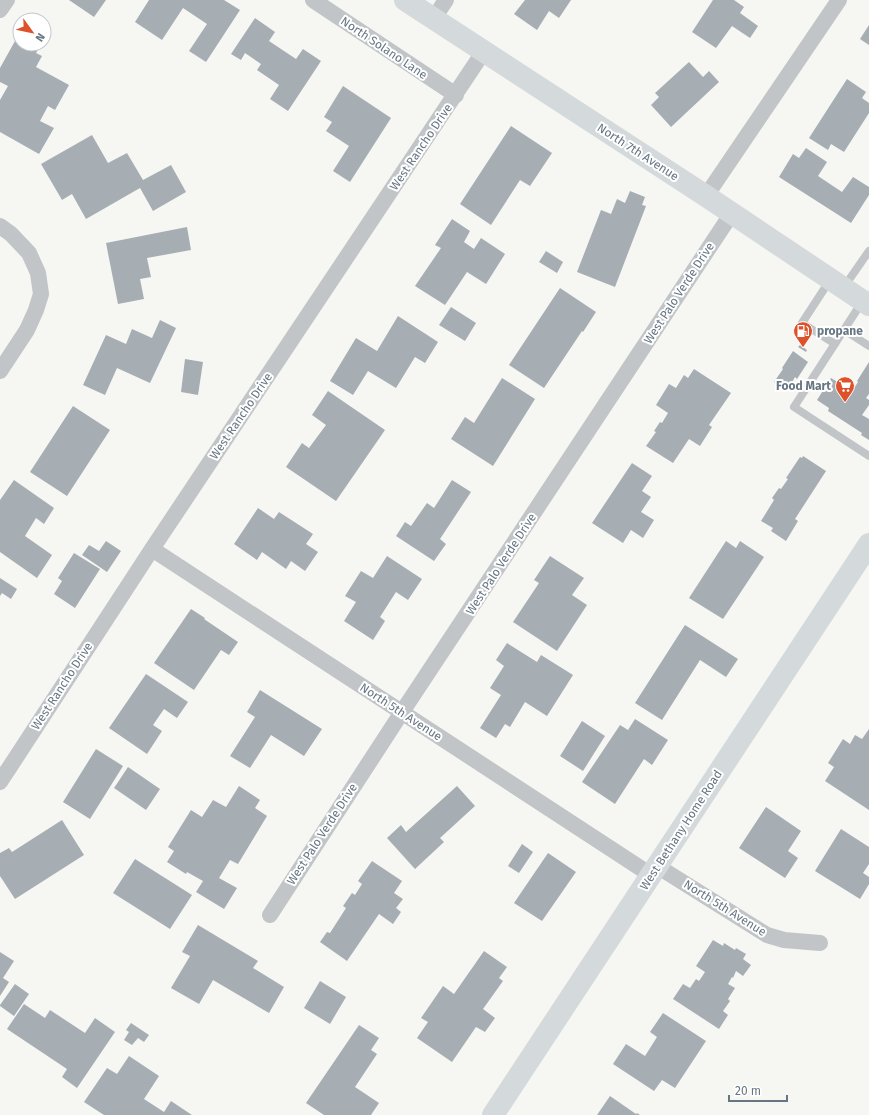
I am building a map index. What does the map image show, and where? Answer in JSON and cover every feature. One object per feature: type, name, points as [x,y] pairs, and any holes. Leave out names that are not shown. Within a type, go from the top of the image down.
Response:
[{"type":"main road","name":"North 7th Avenue","points":[[405,0],[732,213],[866,303]]},
{"type":"main road","name":"West Bethany Home Road","points":[[493,1115],[869,544]]},
{"type":"street","points":[[0,10],[7,0]]},
{"type":"street","name":"North Solano Lane","points":[[312,0],[456,95]]},
{"type":"street","points":[[434,18],[446,0]]},
{"type":"street","points":[[706,196],[839,0]]},
{"type":"street","name":"West Rancho Drive","points":[[0,782],[152,549],[484,51]]},
{"type":"street","name":"West Palo Verde Drive","points":[[270,915],[402,712],[732,213]]},
{"type":"street","points":[[0,226],[12,234],[29,253],[38,273],[41,294],[27,330],[0,371]]},
{"type":"street","name":"North 5th Avenue","points":[[152,549],[402,712],[654,870],[767,935],[784,940],[820,943]]},
{"type":"lane","points":[[834,344],[802,323],[869,251]]},
{"type":"lane","points":[[866,303],[834,344],[794,407],[869,456]]},
{"type":"lane","points":[[844,330],[869,346]]},
{"type":"building","points":[[69,0],[106,0],[94,17]]},
{"type":"building","points":[[149,0],[224,0],[240,10],[206,62],[189,51],[207,24],[183,8],[162,40],[135,22]]},
{"type":"building","points":[[525,0],[571,0],[559,18],[549,11],[537,30],[514,14]]},
{"type":"building","points":[[713,0],[734,0],[744,7],[740,13],[758,26],[750,38],[732,26],[716,48],[692,32]]},
{"type":"building","points":[[255,18],[275,32],[269,41],[296,59],[303,49],[321,61],[288,111],[270,99],[279,85],[257,70],[261,64],[245,53],[241,60],[231,54]]},
{"type":"building","points":[[869,25],[869,45],[860,39]]},
{"type":"building","points":[[12,46],[12,52],[37,52],[42,56],[36,67],[69,85],[55,110],[48,106],[40,121],[54,128],[39,154],[0,132],[0,100],[8,86],[0,82],[0,68]]},
{"type":"building","points":[[689,62],[703,77],[709,71],[719,82],[671,127],[651,105],[659,97],[655,93]]},
{"type":"building","points":[[847,79],[866,92],[862,98],[869,103],[869,113],[844,152],[831,144],[828,150],[809,138]]},
{"type":"building","points":[[343,86],[391,118],[350,182],[333,171],[349,146],[326,131],[332,122],[324,117]]},
{"type":"building","points":[[511,126],[552,153],[530,186],[520,180],[491,225],[460,204]]},
{"type":"building","points":[[92,135],[108,163],[127,153],[143,180],[171,165],[186,192],[153,211],[140,188],[86,219],[72,194],[62,200],[41,164]]},
{"type":"building","points":[[806,148],[827,162],[818,176],[842,192],[853,177],[869,187],[869,195],[851,223],[779,177],[793,154],[799,158]]},
{"type":"building","points":[[630,191],[645,197],[642,205],[646,206],[615,287],[577,272],[601,210],[611,214],[617,199],[625,203]]},
{"type":"building","points":[[452,219],[470,231],[464,242],[474,249],[481,238],[505,254],[486,284],[467,272],[445,305],[415,286],[441,248],[435,245]]},
{"type":"building","points":[[187,227],[191,250],[147,258],[151,277],[140,279],[144,299],[118,304],[106,243]]},
{"type":"building","points":[[546,251],[563,262],[557,273],[539,262]]},
{"type":"building","points":[[560,288],[596,312],[544,388],[509,365]]},
{"type":"building","points":[[451,307],[476,323],[465,341],[439,325]]},
{"type":"building","points":[[398,316],[438,342],[425,363],[415,357],[396,388],[368,371],[353,395],[330,381],[356,338],[377,351]]},
{"type":"building","points":[[160,320],[176,328],[150,383],[117,368],[105,395],[83,385],[106,335],[126,344],[132,329],[152,338]]},
{"type":"building","points":[[800,345],[807,350],[806,352],[798,347]]},
{"type":"building","points":[[793,351],[808,362],[797,379],[795,377],[787,391],[774,382]]},
{"type":"building","points":[[185,359],[203,362],[198,395],[181,392]]},
{"type":"building","name":"Food Mart","points":[[869,362],[869,394],[866,398],[869,400],[869,405],[862,415],[869,419],[869,440],[861,435],[862,433],[828,411],[829,408],[817,400],[831,378],[853,390]]},
{"type":"building","points":[[694,369],[731,393],[709,425],[712,427],[700,446],[689,439],[673,463],[646,446],[656,432],[654,431],[660,422],[662,423],[668,413],[656,405],[669,384],[676,388],[684,375],[688,378]]},
{"type":"building","points":[[502,378],[535,399],[493,466],[451,439],[465,417],[474,423]]},
{"type":"building","points":[[328,391],[385,430],[336,501],[286,467],[302,443],[309,448],[326,425],[312,415]]},
{"type":"building","points":[[73,406],[110,430],[67,496],[30,472]]},
{"type":"building","points":[[803,456],[826,471],[795,519],[798,521],[786,541],[771,531],[773,528],[761,521],[774,500],[772,498],[779,488],[781,489],[788,479],[786,478],[800,457],[802,458]]},
{"type":"building","points":[[632,463],[652,476],[642,491],[651,497],[641,512],[654,520],[643,538],[631,530],[623,543],[592,523]]},
{"type":"building","points":[[14,480],[54,508],[44,524],[36,518],[25,536],[52,555],[37,578],[0,552],[0,500]]},
{"type":"building","points":[[452,480],[471,492],[440,539],[446,544],[434,561],[396,536],[405,522],[411,526],[427,503],[434,508]]},
{"type":"building","points":[[258,508],[274,519],[279,512],[313,534],[306,544],[318,552],[305,571],[291,561],[286,569],[262,552],[257,560],[234,544]]},
{"type":"building","points":[[106,541],[121,551],[107,572],[82,555],[89,545],[99,551]]},
{"type":"building","points":[[726,541],[736,548],[740,541],[764,557],[723,619],[689,598]]},
{"type":"building","points":[[74,553],[100,569],[75,608],[54,594],[62,581],[58,578]]},
{"type":"building","points":[[387,556],[422,579],[408,600],[396,592],[380,617],[385,621],[373,640],[344,621],[356,602],[345,596],[361,571],[373,578]]},
{"type":"building","points":[[550,556],[584,578],[572,595],[587,605],[557,651],[513,622],[539,583],[534,580]]},
{"type":"building","points":[[0,578],[17,589],[11,599],[2,593],[0,596]]},
{"type":"building","points":[[191,609],[238,642],[229,655],[221,650],[194,690],[154,663]]},
{"type":"building","points":[[685,625],[738,659],[726,677],[700,660],[662,720],[635,703]]},
{"type":"building","points":[[507,643],[537,662],[541,655],[573,675],[547,716],[525,702],[510,727],[505,724],[496,738],[480,728],[501,695],[490,688],[504,666],[496,660]]},
{"type":"building","points":[[146,674],[188,702],[177,718],[164,709],[153,725],[162,731],[147,754],[109,728]]},
{"type":"building","points":[[260,690],[322,729],[304,756],[271,735],[250,768],[230,756],[255,717],[247,712]]},
{"type":"building","points":[[635,719],[668,740],[652,765],[644,759],[615,804],[582,782],[620,725],[628,730]]},
{"type":"building","points":[[582,721],[605,736],[583,771],[560,756]]},
{"type":"building","points":[[869,729],[869,810],[825,781],[834,767],[828,763],[843,739],[850,744],[855,735],[862,739]]},
{"type":"building","points":[[96,749],[123,766],[90,819],[63,802]]},
{"type":"building","points":[[128,767],[160,789],[146,810],[114,788]]},
{"type":"building","points":[[239,786],[260,800],[255,808],[267,816],[238,864],[230,860],[219,878],[237,888],[224,909],[196,892],[203,881],[187,872],[186,874],[167,862],[174,851],[168,847],[191,810],[202,817],[213,800],[226,807]]},
{"type":"building","points":[[457,786],[475,806],[440,838],[444,842],[415,869],[387,838],[401,825],[406,832]]},
{"type":"building","points":[[766,807],[801,831],[788,851],[798,858],[785,878],[739,848]]},
{"type":"building","points":[[62,820],[84,855],[15,899],[0,876],[0,853],[9,848],[12,852]]},
{"type":"building","points":[[841,829],[869,847],[869,864],[863,873],[869,877],[869,884],[860,899],[815,871]]},
{"type":"building","points":[[522,844],[533,852],[519,873],[508,866]]},
{"type":"building","points":[[548,853],[576,872],[542,921],[514,903]]},
{"type":"building","points":[[135,859],[192,895],[170,929],[113,893]]},
{"type":"building","points":[[372,861],[402,881],[394,893],[403,899],[396,908],[401,912],[393,924],[379,914],[347,961],[320,942],[327,932],[330,933],[346,908],[343,906],[352,893],[355,895],[362,884],[358,881]]},
{"type":"building","points":[[198,925],[258,961],[253,968],[284,987],[269,1013],[213,980],[199,1004],[171,988],[190,956],[182,952]]},
{"type":"building","points":[[713,940],[723,946],[724,943],[735,950],[736,948],[746,954],[743,959],[751,965],[743,976],[736,971],[728,984],[735,988],[728,999],[730,1001],[723,1011],[728,1015],[719,1029],[673,999],[683,984],[690,988],[696,979],[699,981],[705,972],[696,966]]},
{"type":"building","points":[[484,951],[507,967],[499,978],[503,981],[483,1009],[495,1018],[485,1032],[476,1027],[452,1062],[417,1038],[428,1022],[421,1018],[443,986],[454,994]]},
{"type":"building","points":[[0,952],[14,961],[3,978],[9,982],[0,996]]},
{"type":"building","points":[[320,981],[346,997],[330,1024],[304,1008]]},
{"type":"building","points":[[15,984],[29,994],[14,1016],[0,1005]]},
{"type":"building","points":[[24,1004],[45,1018],[50,1010],[85,1033],[95,1018],[115,1032],[77,1088],[62,1077],[67,1069],[7,1029]]},
{"type":"building","points":[[663,1013],[706,1041],[675,1088],[662,1080],[654,1091],[613,1064],[626,1044],[645,1056],[657,1037],[650,1032]]},
{"type":"building","points":[[131,1023],[149,1035],[144,1042],[138,1038],[132,1045],[124,1040],[129,1032],[126,1030]]},
{"type":"building","points":[[359,1025],[379,1038],[371,1050],[377,1054],[355,1087],[379,1103],[371,1115],[324,1115],[306,1103]]},
{"type":"building","points":[[129,1056],[159,1076],[144,1099],[164,1112],[171,1101],[192,1115],[104,1115],[84,1102],[107,1068],[117,1074]]},
{"type":"building","points":[[610,1096],[636,1114],[637,1113],[640,1115],[597,1115]]},
{"type":"place","name":"propane","points":[[803,348]]},
{"type":"place","name":"Food Mart","points":[[845,403]]}]
